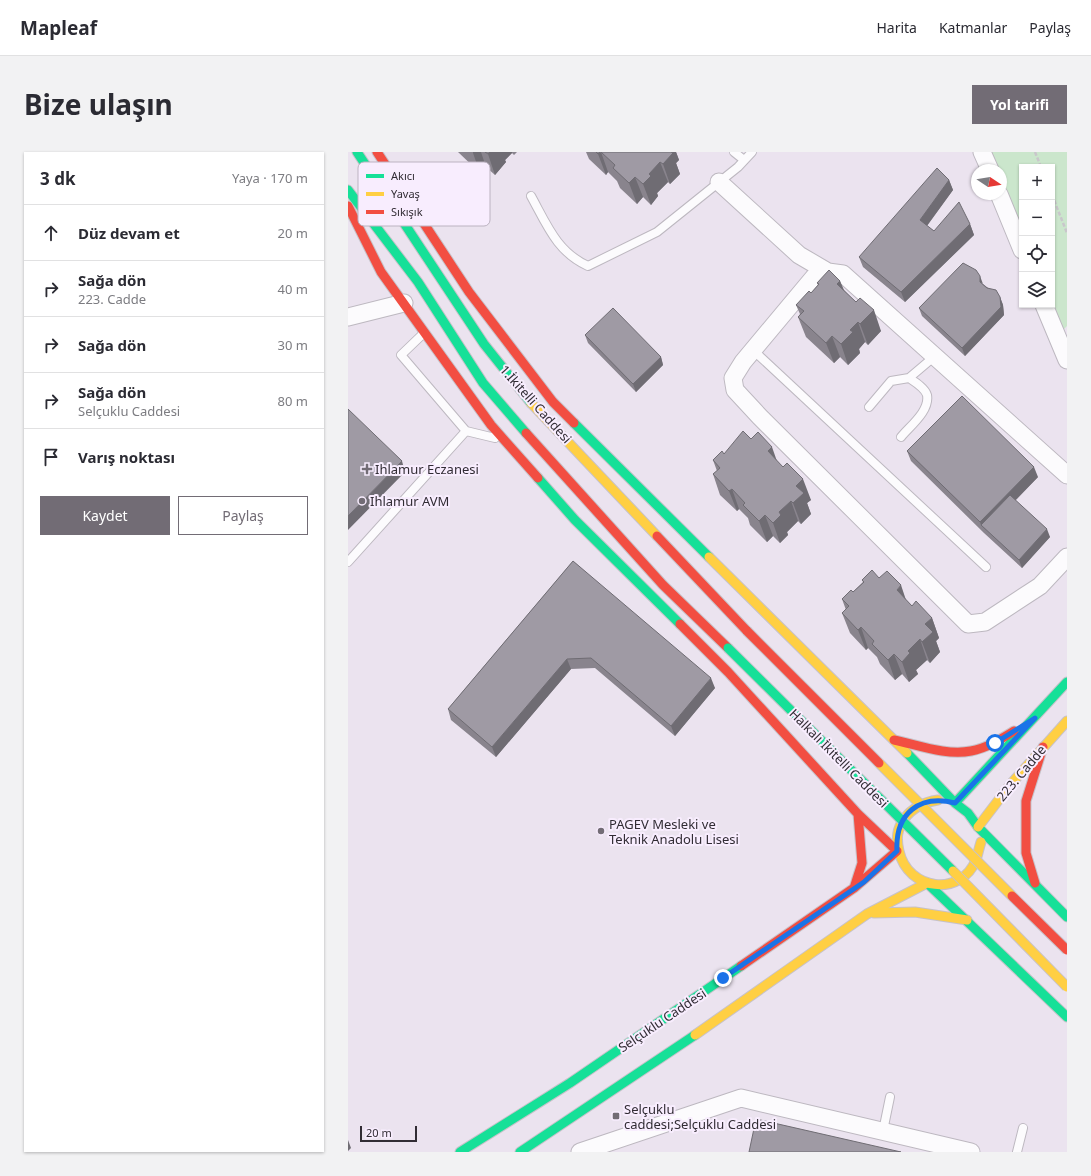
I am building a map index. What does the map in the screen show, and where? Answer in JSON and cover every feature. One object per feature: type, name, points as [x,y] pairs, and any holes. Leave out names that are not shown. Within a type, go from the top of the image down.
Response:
[{"type":"main road","name":"1.İkitelli Caddesi","points":[[356,152],[363,162]]},
{"type":"main road","points":[[377,152],[384,162]]},
{"type":"main road","name":"1.İkitelli Caddesi","points":[[348,190],[358,203]]},
{"type":"main road","points":[[348,206],[381,272],[491,425],[575,520],[728,672],[858,814],[897,851]]},
{"type":"main road","name":"1.İkitelli Caddesi","points":[[375,226],[418,282],[483,383],[601,518],[664,585],[728,648]]},
{"type":"main road","name":"1.İkitelli Caddesi","points":[[405,226],[484,344],[527,398],[580,452],[747,630]]},
{"type":"main road","points":[[426,226],[469,292],[553,402],[651,501],[894,740],[955,803]]},
{"type":"main road","points":[[462,311],[506,340]]},
{"type":"main road","points":[[580,452],[651,501]]},
{"type":"main road","name":"Halkalı İkitelli Caddesi","points":[[747,630],[1067,950]]},
{"type":"main road","name":"Halkalı İkitelli Caddesi","points":[[728,648],[1016,933],[1067,987]]},
{"type":"main road","name":"223. Cadde","points":[[955,803],[1067,682]]},
{"type":"main road","points":[[894,740],[941,750],[970,751],[995,743],[1035,718]]},
{"type":"main road","name":"223. Cadde","points":[[978,827],[1010,785],[1043,746],[1067,721]]},
{"type":"main road","points":[[1035,884],[1026,853],[1026,801],[1043,746]]},
{"type":"main road","points":[[942,800],[955,803],[965,808],[973,817],[978,827],[981,840],[980,853],[974,866],[965,876],[954,882],[940,885],[927,883],[917,879],[901,862],[897,851],[896,838],[900,825],[907,814],[917,806],[929,801],[942,800]]},
{"type":"main road","points":[[854,888],[862,863],[858,814]]},
{"type":"main road","points":[[978,827],[1067,917]]},
{"type":"main road","name":"Selçuklu Caddesi","points":[[460,1152],[570,1082],[854,888],[897,851]]},
{"type":"main road","points":[[520,1152],[731,1011],[867,914],[927,883]]},
{"type":"main road","points":[[927,883],[1067,1017]]},
{"type":"main road","points":[[867,914],[915,912],[967,920]]},
{"type":"street","points":[[982,152],[987,164]]},
{"type":"street","points":[[719,182],[799,255],[828,272],[843,274],[1067,475]]},
{"type":"street","points":[[1001,200],[1019,243]]},
{"type":"street","points":[[828,272],[814,277],[753,350],[733,378],[735,390],[968,624],[985,622],[1040,586],[1067,557]]},
{"type":"street","points":[[348,317],[404,303]]},
{"type":"street","points":[[1045,308],[1067,360]]},
{"type":"street","points":[[580,1152],[741,1098],[971,1152]]},
{"type":"lane","points":[[734,152],[744,160]]},
{"type":"lane","points":[[531,196],[559,245],[572,258],[588,266],[657,232],[719,182],[752,152]]},
{"type":"lane","points":[[425,332],[401,355],[466,431],[504,440]]},
{"type":"lane","points":[[753,350],[986,567]]},
{"type":"lane","points":[[869,407],[891,381],[909,378],[934,356]]},
{"type":"lane","points":[[901,437],[922,414],[926,406],[927,395],[924,390],[909,378]]},
{"type":"lane","points":[[348,562],[466,431]]},
{"type":"lane","points":[[883,1131],[890,1097]]},
{"type":"lane","points":[[1017,1152],[1023,1128]]},
{"type":"path","points":[[1035,152],[1040,164]]},
{"type":"path","points":[[1054,200],[1067,233]]},
{"type":"green space","points":[[982,152],[1067,152],[1067,326],[1057,336],[1052,308],[1055,308],[1055,164],[1019,164],[1019,242],[1003,200],[1007,200],[1007,164],[987,164]]},
{"type":"building","points":[[601,152],[673,153],[663,164],[660,162],[649,174],[651,176],[643,184],[635,177],[629,183],[613,168],[615,165]]},
{"type":"building","points":[[937,168],[949,180],[920,220],[934,231],[959,202],[970,224],[901,292],[859,257]]},
{"type":"building","points":[[963,263],[976,270],[980,276],[980,282],[987,288],[996,290],[1000,297],[1001,307],[962,348],[919,308]]},
{"type":"building","points":[[829,270],[840,281],[837,284],[856,302],[860,298],[874,310],[860,324],[858,322],[850,330],[853,332],[841,344],[832,336],[826,343],[798,317],[804,311],[796,305],[809,291],[811,293],[819,284],[817,283]]},
{"type":"building","points":[[613,308],[661,357],[633,384],[585,335]]},
{"type":"building","points":[[962,396],[1034,467],[980,522],[907,451]]},
{"type":"building","name":"Ihlamur AVM","points":[[348,409],[402,461],[348,516]]},
{"type":"building","points":[[743,431],[751,439],[758,432],[772,447],[768,451],[783,467],[787,463],[803,479],[796,486],[804,493],[793,503],[791,501],[779,512],[781,515],[773,523],[765,515],[759,521],[743,505],[745,503],[732,489],[729,491],[713,474],[720,468],[713,460],[722,451],[724,454]]},
{"type":"building","points":[[1010,495],[1047,529],[1019,560],[981,525]]},
{"type":"building","points":[[573,561],[711,678],[671,726],[591,658],[567,659],[492,747],[448,709]]},
{"type":"building","points":[[872,570],[879,578],[887,571],[901,585],[897,590],[912,606],[916,601],[932,618],[925,624],[933,632],[922,642],[920,639],[908,651],[910,653],[902,662],[894,654],[888,660],[872,644],[874,641],[861,627],[858,630],[842,613],[849,606],[842,599],[851,590],[853,592],[864,582],[862,580]]},
{"type":"building","points":[[756,1119],[901,1152],[749,1152]]},
{"type":"traffic: fast","points":[[357,152],[364,162]]},
{"type":"traffic: fast","points":[[348,190],[358,203]]},
{"type":"traffic: fast","points":[[375,226],[418,282],[483,383],[526,433]]},
{"type":"traffic: fast","points":[[406,226],[484,344],[531,403]]},
{"type":"traffic: fast","points":[[574,423],[709,557]]},
{"type":"traffic: fast","points":[[538,478],[575,520],[680,624]]},
{"type":"traffic: fast","points":[[728,648],[953,871]]},
{"type":"traffic: fast","points":[[955,803],[1067,682]]},
{"type":"traffic: fast","points":[[907,753],[955,803],[968,813],[978,827],[1067,917]]},
{"type":"traffic: fast","points":[[927,883],[1067,1017]]},
{"type":"traffic: fast","points":[[460,1152],[570,1083],[741,966]]},
{"type":"traffic: fast","points":[[520,1152],[695,1035]]},
{"type":"traffic: slow","points":[[531,403],[657,536]]},
{"type":"traffic: slow","points":[[709,557],[907,753]]},
{"type":"traffic: slow","points":[[978,827],[1010,785],[1067,721]]},
{"type":"traffic: slow","points":[[879,763],[1012,896]]},
{"type":"traffic: slow","points":[[938,800],[928,802],[915,808],[907,815],[900,826],[897,838],[899,851],[904,864],[913,874],[923,881],[935,884],[947,884],[959,880],[969,872],[976,860],[981,842]]},
{"type":"traffic: slow","points":[[953,871],[1067,987]]},
{"type":"traffic: slow","points":[[695,1035],[867,914],[927,883]]},
{"type":"traffic: slow","points":[[874,913],[915,912],[967,920]]},
{"type":"traffic: jam","points":[[377,152],[384,162]]},
{"type":"traffic: jam","points":[[348,206],[381,272],[491,425],[538,478]]},
{"type":"traffic: jam","points":[[426,226],[469,292],[553,402],[574,423]]},
{"type":"traffic: jam","points":[[526,433],[663,585],[728,648]]},
{"type":"traffic: jam","points":[[657,536],[747,631]]},
{"type":"traffic: jam","points":[[680,624],[728,672],[858,814],[862,863],[854,888]]},
{"type":"traffic: jam","points":[[747,631],[879,763]]},
{"type":"traffic: jam","points":[[894,740],[942,751],[962,752],[983,748],[1014,731]]},
{"type":"traffic: jam","points":[[1035,883],[1026,853],[1026,801],[1043,747]]},
{"type":"traffic: jam","points":[[858,814],[897,851]]},
{"type":"traffic: jam","points":[[741,966],[854,888],[897,851]]},
{"type":"traffic: jam","points":[[1012,896],[1067,950]]},
{"type":"place","name":"Ihlamur Eczanesi","points":[[367,469]]},
{"type":"place","name":"Ihlamur AVM","points":[[362,501]]},
{"type":"place","name":"PAGEV Mesleki ve Teknik Anadolu Lisesi","points":[[601,831]]},
{"type":"place","name":"Selçuklu caddesi;Selçuklu Caddesi","points":[[616,1116]]},
{"type":"route","points":[[723,978],[864,882],[897,851],[896,838],[900,825],[907,814],[917,806],[929,801],[942,800],[955,803],[1035,718],[995,743]]}]
